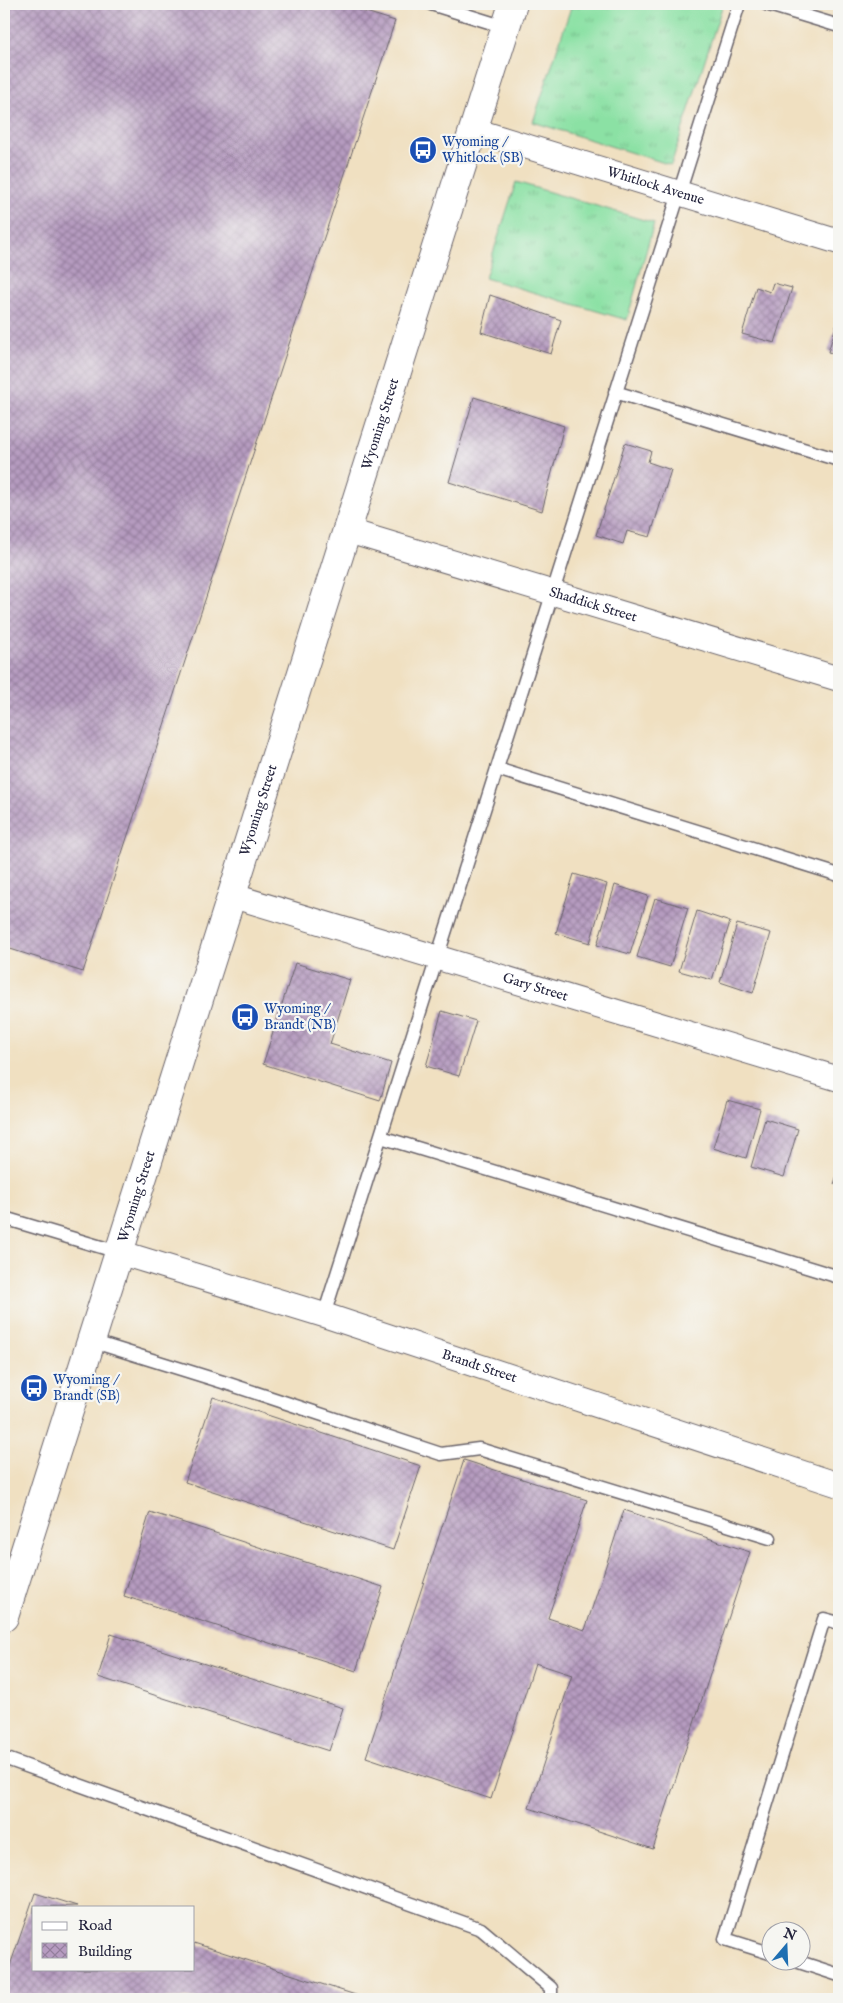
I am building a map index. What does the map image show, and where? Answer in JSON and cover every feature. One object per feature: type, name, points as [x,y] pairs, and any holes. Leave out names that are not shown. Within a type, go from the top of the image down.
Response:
[{"type":"street","name":"Wyoming Street","points":[[4,1617],[345,530],[509,16]]},
{"type":"street","name":"Whitlock Avenue","points":[[473,130],[839,242]]},
{"type":"street","name":"Shaddick Street","points":[[345,530],[839,679]]},
{"type":"street","name":"Gary Street","points":[[230,895],[839,1079]]},
{"type":"street","name":"Brandt Street","points":[[118,1252],[324,1315],[839,1484]]},
{"type":"lane","points":[[431,4],[509,16]]},
{"type":"lane","points":[[324,1315],[739,4]]},
{"type":"lane","points":[[766,4],[839,26]]},
{"type":"lane","points":[[615,392],[839,460]]},
{"type":"lane","points":[[497,769],[839,874]]},
{"type":"lane","points":[[381,1137],[839,1278]]},
{"type":"lane","points":[[4,1218],[118,1252]]},
{"type":"lane","points":[[91,1341],[226,1383],[441,1454],[479,1450],[770,1538]]},
{"type":"lane","points":[[760,1950],[725,1939],[824,1619],[839,1623]]},
{"type":"lane","points":[[4,1758],[481,1928],[551,1988],[551,1999]]},
{"type":"lane","points":[[810,1966],[839,1975]]},
{"type":"green space","points":[[572,4],[723,4],[671,165],[533,122]]},
{"type":"green space","points":[[516,182],[654,223],[627,320],[485,278]]},
{"type":"building","points":[[4,4],[340,4],[395,21],[83,972],[4,947]]},
{"type":"building","points":[[773,283],[792,288],[775,343],[742,334],[756,287],[770,292]]},
{"type":"building","points":[[490,295],[561,320],[551,354],[481,332]]},
{"type":"building","points":[[839,317],[839,355],[828,352]]},
{"type":"building","points":[[474,397],[564,426],[542,511],[449,482]]},
{"type":"building","points":[[625,443],[651,451],[648,462],[671,470],[650,537],[627,531],[623,544],[596,535]]},
{"type":"building","points":[[574,874],[607,884],[590,943],[556,933]]},
{"type":"building","points":[[615,885],[648,896],[630,954],[597,945]]},
{"type":"building","points":[[655,898],[688,908],[670,967],[637,957]]},
{"type":"building","points":[[697,911],[730,922],[712,980],[679,971]]},
{"type":"building","points":[[737,924],[771,933],[753,993],[720,982]]},
{"type":"building","points":[[295,963],[350,980],[330,1044],[391,1063],[380,1101],[263,1064]]},
{"type":"building","points":[[442,1011],[476,1021],[459,1076],[426,1066]]},
{"type":"building","points":[[727,1100],[760,1109],[746,1158],[713,1148]]},
{"type":"building","points":[[765,1119],[798,1129],[784,1177],[751,1167]]},
{"type":"building","points":[[839,1169],[839,1186],[834,1184]]},
{"type":"building","points":[[213,1397],[421,1466],[393,1550],[185,1482]]},
{"type":"building","points":[[464,1460],[587,1500],[548,1618],[585,1630],[624,1510],[750,1552],[653,1849],[529,1808],[572,1675],[535,1663],[491,1799],[366,1757]]},
{"type":"building","points":[[150,1512],[383,1587],[356,1671],[124,1596]]},
{"type":"building","points":[[111,1634],[343,1708],[329,1751],[98,1677]]},
{"type":"building","points":[[35,1893],[77,1906],[32,1906],[32,1970],[195,1970],[195,1943],[368,1999],[4,1999],[4,1983]]},
{"type":"railway","points":[[4,956],[6,948]]},
{"type":"place","name":"Wyoming / Whitlock (SB)","points":[[423,150]]},
{"type":"place","name":"Wyoming / Brandt (NB)","points":[[245,1017]]},
{"type":"place","name":"Wyoming / Brandt (SB)","points":[[34,1388]]}]
